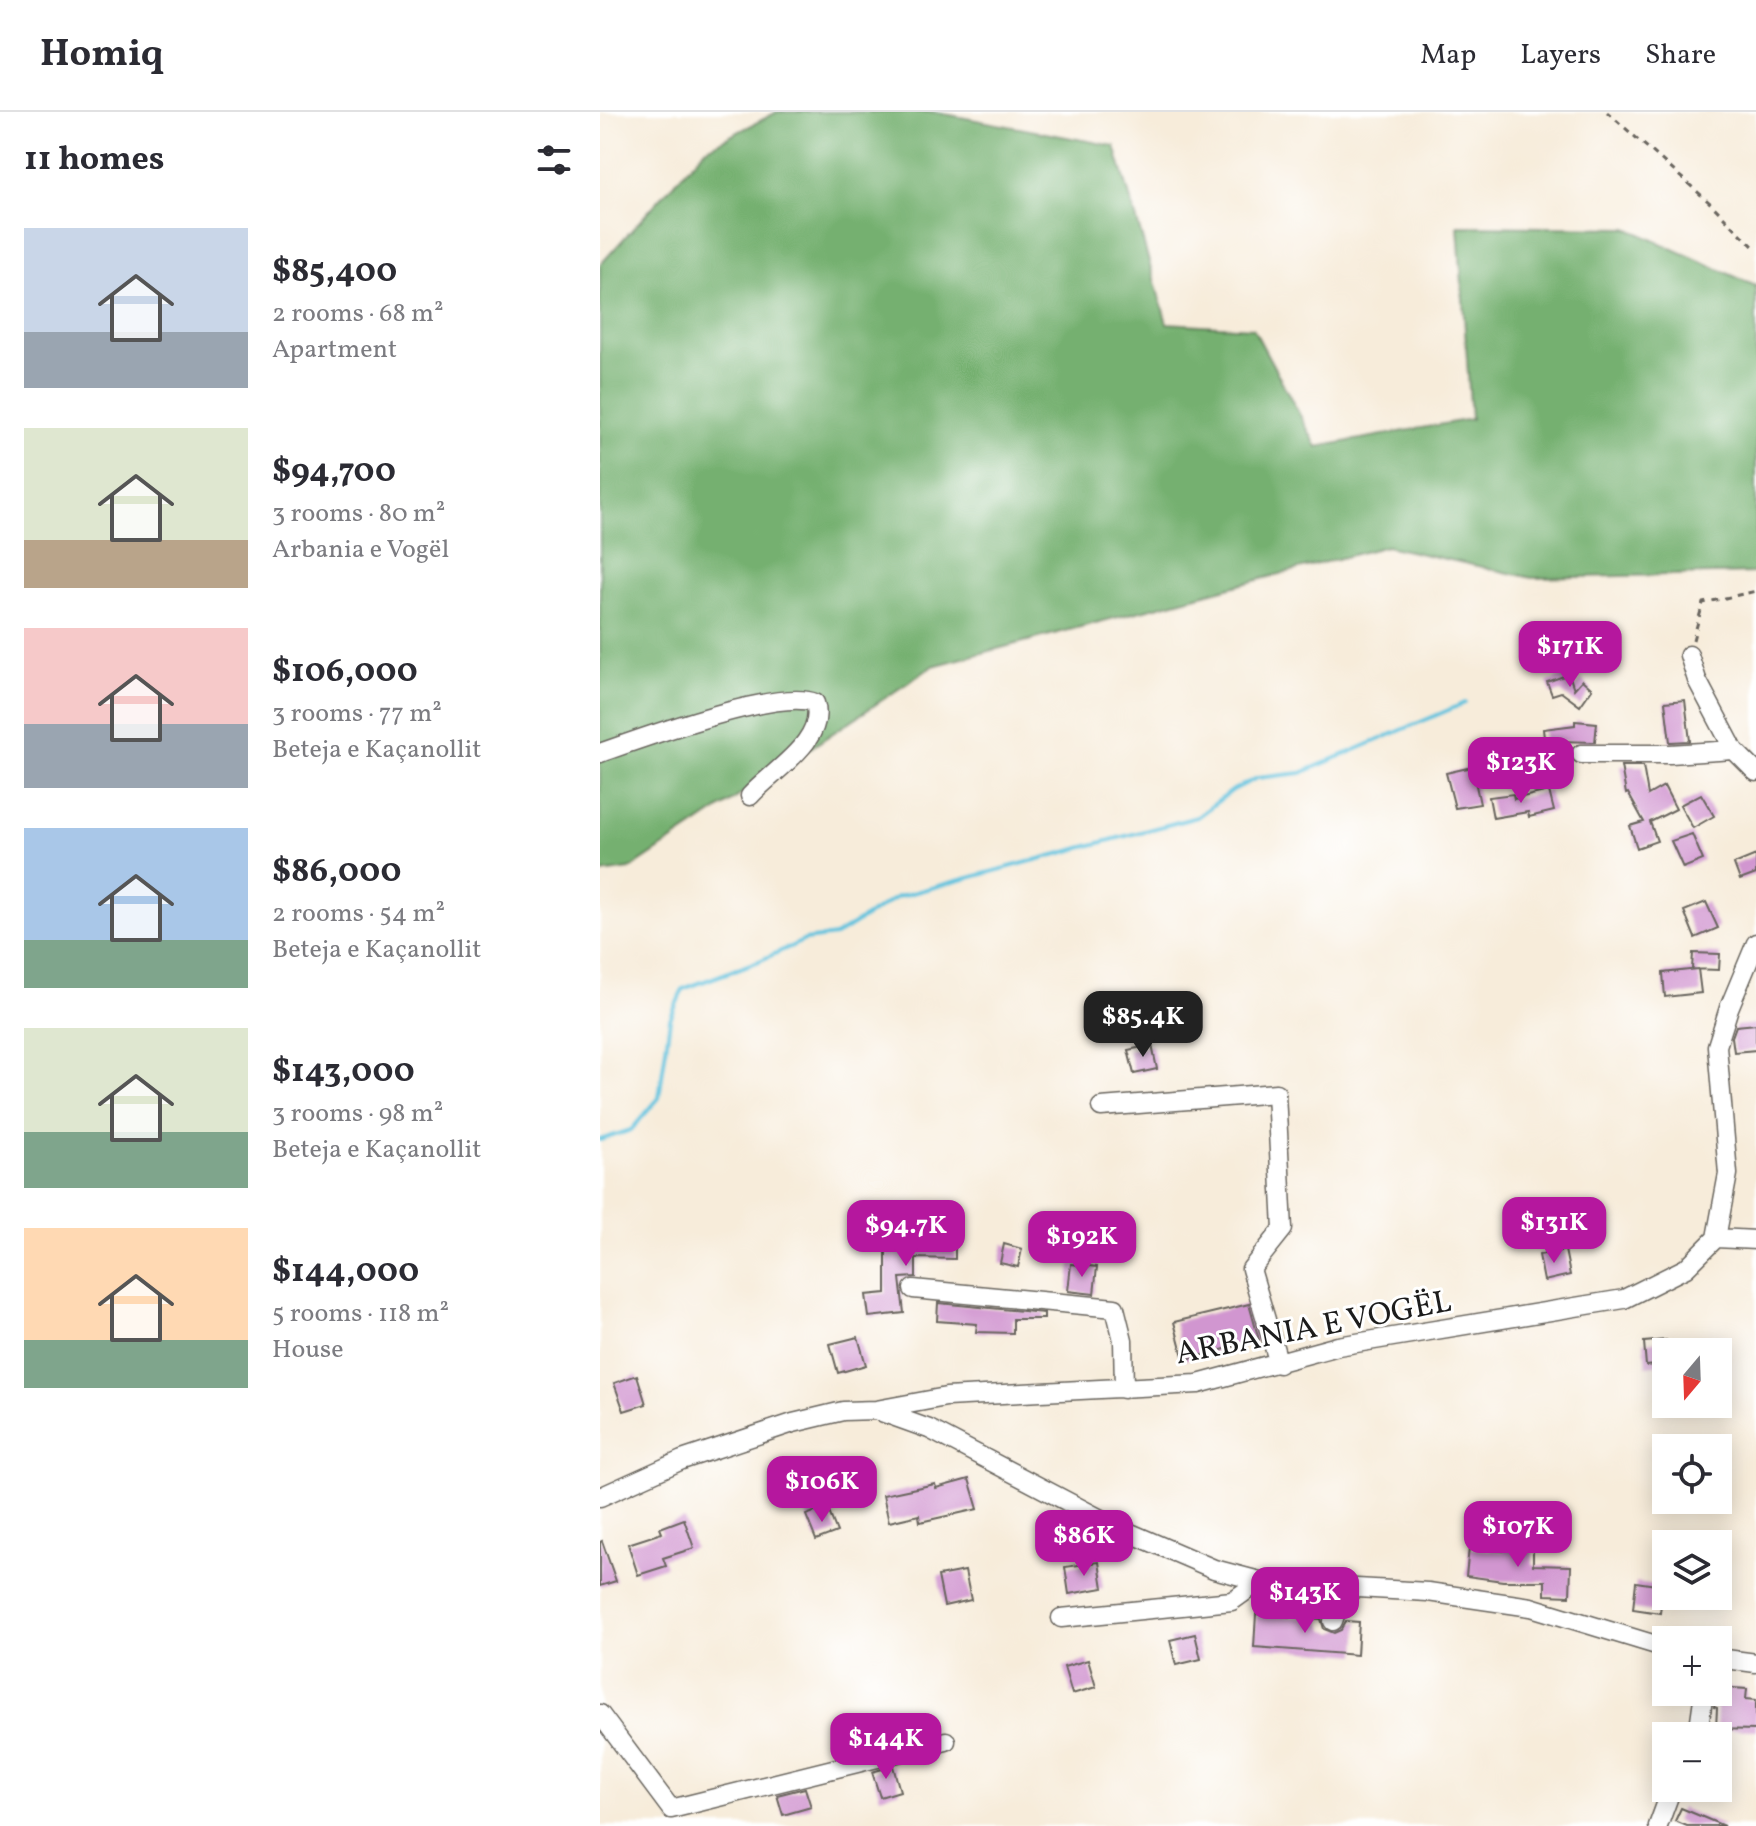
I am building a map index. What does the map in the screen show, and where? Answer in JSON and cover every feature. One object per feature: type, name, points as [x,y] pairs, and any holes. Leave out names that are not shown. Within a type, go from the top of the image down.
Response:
[{"type":"street","points":[[1689,655],[1697,680],[1734,750],[1756,772]]},
{"type":"street","points":[[600,753],[698,719],[776,702],[807,699],[815,703],[817,722],[810,739],[750,796]]},
{"type":"street","points":[[1581,754],[1734,750]]},
{"type":"street","points":[[1756,943],[1717,1046],[1728,1174],[1716,1238],[1756,1240]]},
{"type":"street","points":[[1101,1107],[1276,1093],[1283,1229],[1251,1269],[1279,1364]]},
{"type":"street","name":"ARBANIA E VOGËL","points":[[600,1497],[682,1460],[793,1423],[843,1411],[876,1410],[946,1397],[1198,1384],[1338,1346],[1624,1299],[1686,1268],[1716,1238]]},
{"type":"street","points":[[913,1289],[1115,1308],[1123,1340],[1124,1389]]},
{"type":"street","points":[[876,1410],[929,1429],[1114,1526],[1214,1569],[1260,1581],[1428,1592],[1531,1607],[1652,1644]]},
{"type":"street","points":[[1061,1618],[1232,1601],[1260,1581]]},
{"type":"street","points":[[1333,1621],[1345,1587]]},
{"type":"street","points":[[1732,1660],[1756,1663]]},
{"type":"street","points":[[600,1714],[671,1809],[946,1741]]},
{"type":"street","points":[[1658,1826],[1667,1802]]},
{"type":"path","points":[[1607,112],[1709,202],[1756,249]]},
{"type":"path","points":[[1689,655],[1703,603],[1756,591]]},
{"type":"green space","points":[[777,112],[934,112],[1115,146],[1167,323],[1253,328],[1317,447],[1471,419],[1458,226],[1627,228],[1756,286],[1756,573],[1532,578],[1386,546],[933,666],[630,869],[600,873],[600,265],[705,149]]},
{"type":"building","points":[[1569,674],[1574,689],[1582,680],[1592,689],[1580,706],[1561,692],[1552,695],[1547,682]]},
{"type":"building","points":[[1685,700],[1690,741],[1670,742],[1665,702]]},
{"type":"building","points":[[1575,721],[1597,723],[1595,742],[1559,741],[1560,745],[1545,746],[1543,729],[1575,725]]},
{"type":"building","points":[[1621,766],[1643,766],[1648,795],[1664,786],[1676,809],[1650,822],[1657,841],[1637,848],[1630,826],[1644,822],[1626,794]]},
{"type":"building","points":[[1472,767],[1480,804],[1455,808],[1446,773]]},
{"type":"building","points":[[1549,791],[1554,811],[1529,817],[1528,812],[1493,818],[1489,797],[1513,794],[1514,799]]},
{"type":"building","points":[[1701,794],[1714,816],[1693,828],[1680,805]]},
{"type":"building","points":[[1692,834],[1703,860],[1683,868],[1671,841]]},
{"type":"building","points":[[1756,855],[1756,874],[1740,880],[1734,864]]},
{"type":"building","points":[[1706,902],[1718,928],[1695,938],[1684,911]]},
{"type":"building","points":[[1693,953],[1720,954],[1719,970],[1692,969]]},
{"type":"building","points":[[1698,969],[1701,993],[1665,997],[1663,973]]},
{"type":"building","points":[[1756,1024],[1756,1050],[1734,1052],[1732,1037],[1736,1026]]},
{"type":"building","points":[[1152,1045],[1157,1069],[1134,1074],[1128,1050]]},
{"type":"building","points":[[955,1235],[955,1259],[916,1258],[916,1277],[900,1278],[904,1313],[869,1317],[866,1295],[886,1293],[886,1238]]},
{"type":"building","points":[[1004,1244],[1022,1249],[1018,1267],[1000,1263]]},
{"type":"building","points":[[1565,1250],[1570,1275],[1544,1281],[1539,1255]]},
{"type":"building","points":[[1071,1264],[1097,1267],[1094,1294],[1068,1291]]},
{"type":"building","points":[[938,1303],[1044,1313],[1044,1319],[1013,1319],[1013,1333],[976,1332],[977,1324],[937,1321]]},
{"type":"building","points":[[1249,1304],[1259,1340],[1184,1360],[1174,1322]]},
{"type":"building","points":[[858,1337],[866,1365],[838,1373],[830,1344]]},
{"type":"building","points":[[1652,1341],[1652,1365],[1646,1366],[1644,1342]]},
{"type":"building","points":[[637,1375],[646,1404],[624,1411],[614,1383]]},
{"type":"building","points":[[969,1479],[978,1509],[920,1522],[919,1515],[889,1522],[883,1495],[935,1484],[936,1488]]},
{"type":"building","points":[[827,1507],[837,1532],[816,1540],[806,1515]]},
{"type":"building","points":[[684,1519],[694,1548],[663,1558],[666,1566],[638,1575],[628,1544],[662,1533],[660,1528]]},
{"type":"building","points":[[600,1542],[616,1581],[600,1586]]},
{"type":"building","points":[[1469,1548],[1503,1551],[1503,1548],[1533,1548],[1533,1565],[1571,1566],[1570,1596],[1545,1595],[1545,1581],[1503,1581],[1466,1576]]},
{"type":"building","points":[[1099,1562],[1103,1588],[1069,1594],[1065,1567]]},
{"type":"building","points":[[965,1571],[971,1600],[944,1606],[938,1576]]},
{"type":"building","points":[[1636,1582],[1652,1584],[1652,1610],[1660,1610],[1660,1613],[1633,1609]]},
{"type":"building","points":[[1256,1614],[1321,1619],[1324,1629],[1334,1633],[1341,1630],[1346,1621],[1359,1622],[1357,1655],[1254,1647]]},
{"type":"building","points":[[1195,1634],[1201,1659],[1176,1665],[1170,1640]]},
{"type":"building","points":[[1088,1660],[1096,1687],[1072,1694],[1064,1667]]},
{"type":"building","points":[[1732,1688],[1747,1689],[1746,1699],[1756,1700],[1756,1730],[1732,1729],[1732,1722],[1716,1722],[1717,1708],[1714,1707],[1732,1706]]},
{"type":"building","points":[[893,1766],[900,1791],[880,1797],[872,1772]]},
{"type":"building","points":[[805,1788],[811,1807],[783,1815],[777,1795]]},
{"type":"building","points":[[1681,1808],[1724,1826],[1687,1826],[1675,1821]]},
{"type":"waterway","points":[[600,1140],[631,1130],[659,1098],[670,1019],[683,989],[805,940],[835,936],[897,897],[1197,817],[1233,790],[1257,778],[1301,773],[1465,703]]}]
